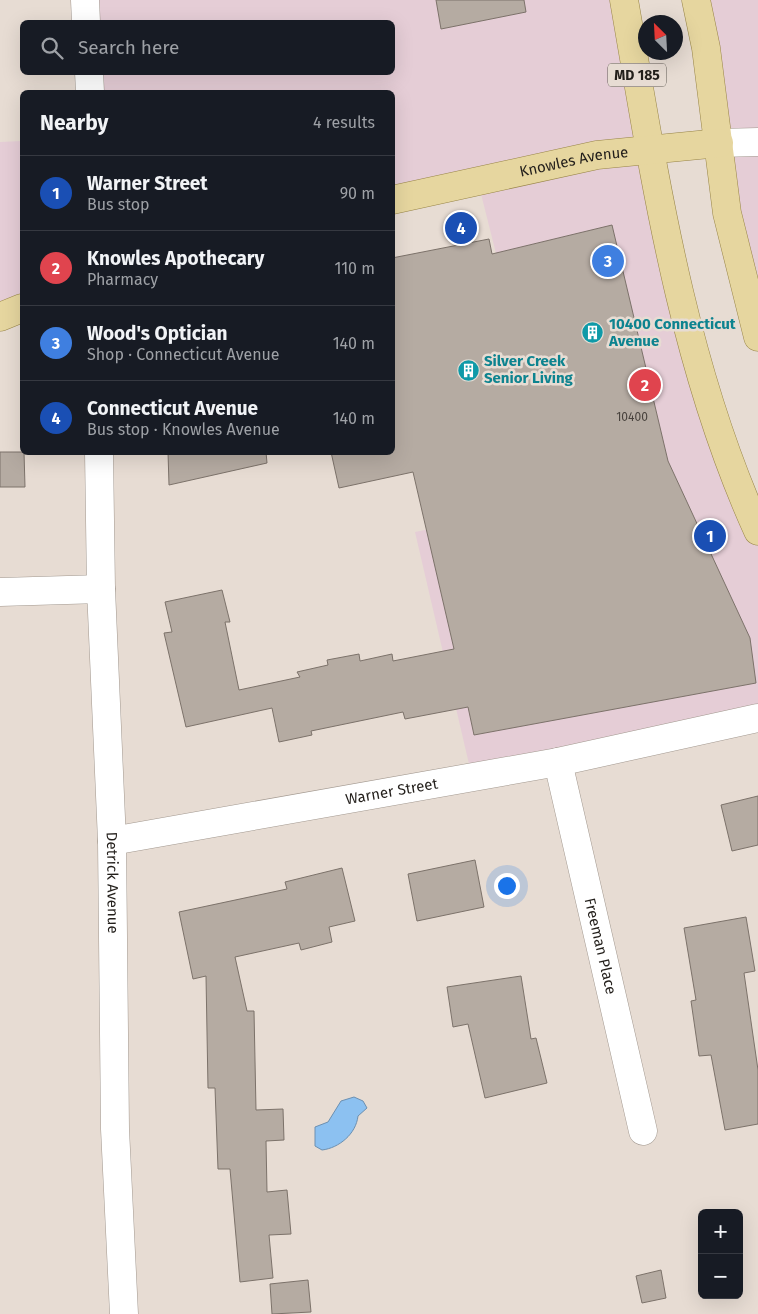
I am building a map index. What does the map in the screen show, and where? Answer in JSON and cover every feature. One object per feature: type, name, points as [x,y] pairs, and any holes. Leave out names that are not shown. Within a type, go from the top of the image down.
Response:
[{"type":"main road","name":"MD 185","points":[[624,0],[661,211],[706,397],[758,532]]},
{"type":"main road","points":[[696,0],[706,48],[727,213],[758,337]]},
{"type":"main road","name":"Knowles Avenue","points":[[395,199],[597,155],[719,143]]},
{"type":"main road","points":[[0,317],[20,309]]},
{"type":"street","points":[[85,0],[86,20]]},
{"type":"street","points":[[89,75],[90,90]]},
{"type":"street","name":"Knowles Avenue","points":[[719,143],[758,142]]},
{"type":"street","name":"Detrick Avenue","points":[[99,455],[101,589],[112,841],[116,1129],[124,1314]]},
{"type":"street","points":[[0,592],[101,589]]},
{"type":"street","name":"Warner Street","points":[[112,841],[558,762],[758,718]]},
{"type":"street","name":"Freeman Place","points":[[558,762],[643,1131]]},
{"type":"shaded area","points":[[85,0],[624,0],[650,150],[758,531],[758,718],[472,777],[415,532],[559,503],[478,182],[395,200],[395,90],[90,90],[89,75],[395,75],[395,20],[86,20]]},
{"type":"shaded area","points":[[696,0],[758,0],[758,337]]},
{"type":"shaded area","points":[[20,141],[20,309],[0,317],[0,142]]},
{"type":"water","points":[[354,1097],[363,1101],[367,1108],[358,1116],[354,1129],[346,1139],[335,1146],[322,1150],[315,1146],[315,1127],[328,1122],[341,1101]]},
{"type":"building","points":[[436,0],[524,0],[526,12],[441,29]]},
{"type":"building","points":[[612,225],[668,461],[750,638],[756,683],[474,735],[468,707],[405,719],[403,712],[311,731],[312,735],[279,742],[272,708],[186,727],[164,633],[172,632],[165,602],[222,590],[230,622],[225,622],[239,690],[300,677],[297,672],[328,665],[327,660],[359,654],[360,661],[392,654],[393,661],[454,649],[413,472],[339,488],[332,455],[395,455],[395,257],[489,239],[492,254]]},
{"type":"building","points":[[0,452],[20,452],[20,455],[24,455],[25,487],[0,487]]},
{"type":"building","points":[[168,455],[266,455],[267,463],[169,485]]},
{"type":"building","points":[[758,796],[758,845],[732,851],[721,805]]},
{"type":"building","points":[[475,860],[484,907],[417,921],[408,874]]},
{"type":"building","points":[[342,868],[355,921],[329,927],[332,942],[301,950],[299,943],[235,957],[247,1011],[254,1011],[256,1110],[283,1109],[284,1140],[266,1141],[267,1192],[287,1190],[291,1234],[269,1235],[273,1278],[240,1282],[230,1169],[218,1169],[215,1088],[208,1088],[206,976],[193,979],[179,912],[287,889],[285,882]]},
{"type":"building","points":[[746,917],[755,971],[744,973],[758,1070],[758,1124],[725,1130],[711,1055],[699,1056],[691,1001],[696,1000],[684,928]]},
{"type":"building","points":[[521,976],[531,1039],[536,1038],[547,1083],[485,1098],[468,1024],[453,1027],[447,987]]},
{"type":"building","points":[[661,1270],[666,1298],[642,1303],[636,1276]]},
{"type":"building","points":[[308,1280],[311,1312],[272,1314],[270,1284]]},
{"type":"place","name":"Connecticut Avenue","points":[[461,228]]},
{"type":"place","name":"Wood's Optician","points":[[608,261]]},
{"type":"place","name":"10400 Connecticut Avenue","points":[[593,333]]},
{"type":"place","name":"Silver Creek Senior Living","points":[[468,370]]},
{"type":"place","name":"Knowles Apothecary","points":[[645,385]]},
{"type":"place","name":"Warner Street","points":[[710,536]]}]
